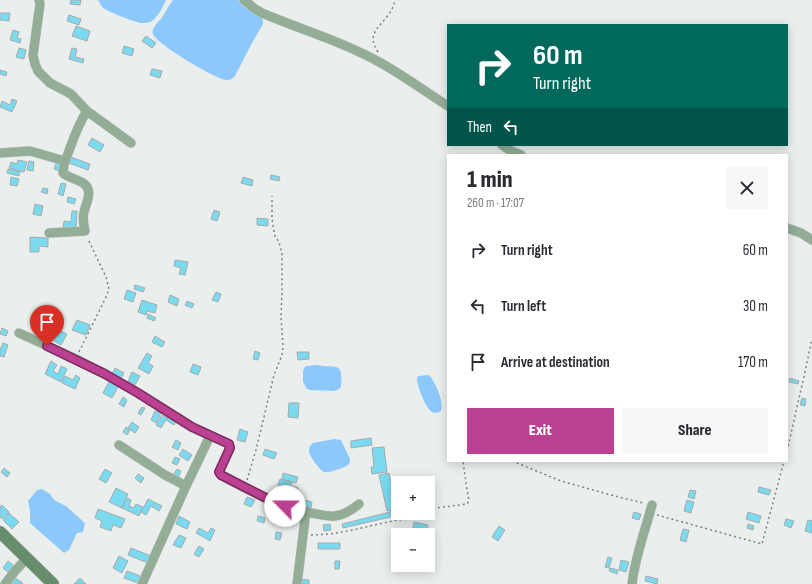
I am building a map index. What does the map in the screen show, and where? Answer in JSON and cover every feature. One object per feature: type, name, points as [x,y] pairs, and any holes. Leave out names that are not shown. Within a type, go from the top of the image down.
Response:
[{"type":"main road","points":[[0,532],[53,584]]},
{"type":"street","points":[[39,0],[40,4],[33,55],[38,71],[50,83],[71,94],[87,111],[131,143]]},
{"type":"street","points":[[244,0],[262,13],[381,63],[447,105]]},
{"type":"street","points":[[49,233],[85,231],[83,222],[84,213],[89,196],[87,187],[83,183],[63,173],[63,169],[78,125],[87,111]]},
{"type":"street","points":[[504,146],[518,154]]},
{"type":"street","points":[[0,153],[30,151],[65,162]]},
{"type":"street","points":[[788,228],[801,233],[812,240]]},
{"type":"street","points":[[19,333],[105,374],[192,427],[229,444],[230,448],[219,472],[221,475],[244,488],[274,502],[306,512],[327,516],[342,515],[359,504]]},
{"type":"street","points":[[142,584],[210,436]]},
{"type":"street","points":[[119,445],[165,475],[186,486]]},
{"type":"street","points":[[632,584],[634,570],[651,509]]},
{"type":"street","points":[[297,584],[306,512]]},
{"type":"street","points":[[5,584],[27,558]]},
{"type":"path","points":[[381,63],[380,54],[372,41],[373,35],[391,11],[395,0]]},
{"type":"path","points":[[244,488],[253,463],[274,375],[280,361],[283,346],[281,316],[282,254],[274,231],[272,219],[272,196]]},
{"type":"path","points":[[76,359],[103,305],[109,289],[106,277],[85,231]]},
{"type":"path","points":[[788,447],[812,339]]},
{"type":"path","points":[[435,508],[467,504],[469,501],[463,462]]},
{"type":"path","points":[[515,462],[561,480],[762,544],[784,462]]},
{"type":"path","points":[[303,535],[330,534],[397,520]]},
{"type":"water","points":[[98,0],[166,0],[153,20],[146,23],[141,23],[106,10],[102,7]]},
{"type":"water","points":[[173,0],[238,0],[262,18],[263,24],[233,78],[226,80],[211,74],[175,53],[153,34],[153,29]]},
{"type":"water","points":[[317,365],[337,367],[340,369],[341,387],[339,389],[334,391],[307,389],[303,382],[304,368],[306,366]]},
{"type":"water","points":[[428,375],[431,377],[437,389],[441,402],[441,411],[436,413],[432,412],[427,406],[418,385],[417,377]]},
{"type":"water","points":[[334,439],[341,440],[350,462],[348,465],[340,469],[324,472],[311,457],[309,447],[313,443]]},
{"type":"water","points":[[42,489],[50,494],[54,500],[66,506],[85,523],[83,532],[77,533],[69,550],[64,553],[30,523],[28,501],[37,490]]},
{"type":"building","points":[[71,0],[81,0],[80,5],[70,4]]},
{"type":"building","points":[[0,13],[10,13],[9,21],[0,20]]},
{"type":"building","points":[[69,15],[81,19],[79,25],[67,21]]},
{"type":"building","points":[[76,26],[90,31],[87,41],[72,36]]},
{"type":"building","points":[[13,30],[19,32],[17,38],[21,39],[20,43],[10,40]]},
{"type":"building","points":[[146,36],[156,43],[152,48],[142,41]]},
{"type":"building","points":[[124,46],[134,49],[132,56],[122,53]]},
{"type":"building","points":[[19,48],[26,50],[24,59],[16,57]]},
{"type":"building","points":[[72,48],[77,49],[75,57],[84,59],[83,63],[69,59]]},
{"type":"building","points":[[152,69],[162,71],[160,78],[150,75]]},
{"type":"building","points":[[0,70],[7,72],[6,76],[0,74]]},
{"type":"building","points":[[12,99],[17,101],[12,112],[0,107],[2,101],[10,105]]},
{"type":"building","points":[[92,138],[104,145],[100,152],[88,145]]},
{"type":"building","points":[[68,156],[90,164],[88,170],[66,162]]},
{"type":"building","points":[[18,160],[27,162],[24,172],[9,168],[11,162],[17,164]]},
{"type":"building","points":[[29,161],[34,162],[33,171],[27,170]]},
{"type":"building","points":[[57,161],[62,162],[60,171],[54,169]]},
{"type":"building","points":[[8,169],[20,172],[19,176],[7,173]]},
{"type":"building","points":[[271,175],[280,177],[279,181],[270,179]]},
{"type":"building","points":[[11,177],[19,179],[17,186],[10,185]]},
{"type":"building","points":[[243,177],[253,180],[252,186],[241,183]]},
{"type":"building","points":[[61,183],[66,184],[63,196],[58,194]]},
{"type":"building","points":[[43,188],[48,189],[47,194],[41,192]]},
{"type":"building","points":[[68,197],[76,199],[74,204],[67,202]]},
{"type":"building","points":[[35,204],[43,206],[41,216],[33,214]]},
{"type":"building","points":[[214,210],[220,212],[217,221],[211,219]]},
{"type":"building","points":[[72,211],[77,211],[76,228],[63,227],[64,221],[71,222]]},
{"type":"building","points":[[257,218],[268,219],[268,226],[257,225]]},
{"type":"building","points":[[30,237],[48,238],[48,247],[39,246],[39,252],[30,252]]},
{"type":"building","points":[[175,260],[188,262],[185,275],[179,274],[181,268],[174,266]]},
{"type":"building","points":[[135,285],[145,288],[143,292],[134,289]]},
{"type":"building","points":[[127,290],[136,293],[133,302],[124,299]]},
{"type":"building","points":[[216,292],[221,294],[218,302],[212,300]]},
{"type":"building","points":[[170,295],[179,299],[177,306],[168,302]]},
{"type":"building","points":[[142,300],[157,305],[155,313],[147,311],[146,315],[138,312]]},
{"type":"building","points":[[187,301],[194,304],[192,308],[185,305]]},
{"type":"building","points":[[148,314],[156,318],[154,321],[147,318]]},
{"type":"building","points":[[77,320],[90,325],[86,335],[72,330]]},
{"type":"building","points":[[53,327],[67,334],[61,345],[48,337]]},
{"type":"building","points":[[2,328],[8,331],[6,336],[0,334]]},
{"type":"building","points":[[155,336],[165,342],[162,347],[152,342]]},
{"type":"building","points":[[3,343],[8,345],[4,357],[0,356],[0,348]]},
{"type":"building","points":[[255,351],[260,353],[258,360],[253,359]]},
{"type":"building","points":[[297,352],[309,352],[309,359],[298,360]]},
{"type":"building","points":[[147,353],[152,356],[148,363],[153,366],[149,374],[138,368]]},
{"type":"building","points":[[51,361],[57,365],[53,371],[58,374],[61,366],[67,369],[61,382],[45,374]]},
{"type":"building","points":[[193,364],[201,367],[198,375],[190,372]]},
{"type":"building","points":[[115,368],[124,373],[120,380],[111,376]]},
{"type":"building","points":[[132,372],[140,376],[135,385],[128,381]]},
{"type":"building","points":[[76,375],[80,378],[75,389],[62,383],[65,376],[73,380]]},
{"type":"building","points":[[790,378],[799,381],[798,384],[789,382]]},
{"type":"building","points":[[110,380],[119,385],[112,398],[103,393]]},
{"type":"building","points":[[123,397],[127,400],[124,407],[119,404]]},
{"type":"building","points":[[802,398],[806,399],[805,406],[800,405]]},
{"type":"building","points":[[289,403],[299,403],[298,418],[288,417]]},
{"type":"building","points":[[142,407],[145,408],[141,415],[138,413]]},
{"type":"building","points":[[155,411],[161,413],[156,423],[151,420]]},
{"type":"building","points":[[168,414],[177,420],[174,425],[166,420],[168,418]]},
{"type":"building","points":[[162,415],[167,418],[161,428],[156,425]]},
{"type":"building","points":[[132,422],[139,427],[135,433],[128,428]]},
{"type":"building","points":[[126,427],[130,430],[127,435],[123,432]]},
{"type":"building","points":[[240,429],[248,432],[245,442],[237,440]]},
{"type":"building","points":[[371,438],[372,445],[351,448],[351,441]]},
{"type":"building","points":[[176,440],[181,443],[178,450],[172,447]]},
{"type":"building","points":[[384,447],[387,472],[372,474],[371,467],[374,467],[372,448]]},
{"type":"building","points":[[183,449],[192,455],[188,461],[179,455]]},
{"type":"building","points":[[265,449],[277,453],[274,459],[263,455]]},
{"type":"building","points":[[175,457],[180,459],[177,465],[172,463]]},
{"type":"building","points":[[4,468],[10,473],[7,477],[1,472]]},
{"type":"building","points":[[105,469],[112,473],[106,483],[99,479]]},
{"type":"building","points":[[177,469],[181,471],[178,478],[173,475]]},
{"type":"building","points":[[283,473],[298,477],[296,483],[282,479]]},
{"type":"building","points":[[389,473],[391,482],[391,510],[387,511],[379,475]]},
{"type":"building","points":[[138,474],[144,478],[141,483],[135,478]]},
{"type":"building","points":[[280,479],[292,482],[290,489],[278,485]]},
{"type":"building","points":[[292,486],[298,488],[296,494],[291,493]]},
{"type":"building","points":[[759,487],[771,490],[769,495],[758,492]]},
{"type":"building","points":[[116,488],[128,494],[122,508],[109,502]]},
{"type":"building","points":[[690,490],[696,491],[694,499],[688,497]]},
{"type":"building","points":[[289,492],[296,494],[294,504],[279,500],[281,495],[288,496]]},
{"type":"building","points":[[247,497],[255,500],[251,507],[244,504]]},
{"type":"building","points":[[127,498],[131,500],[129,506],[134,508],[136,504],[143,507],[139,516],[122,508]]},
{"type":"building","points":[[148,499],[162,506],[159,511],[151,506],[146,515],[141,512]]},
{"type":"building","points":[[300,499],[312,502],[311,508],[299,505]]},
{"type":"building","points":[[687,500],[694,502],[691,513],[684,511]]},
{"type":"building","points":[[2,505],[9,512],[2,519],[0,517],[0,507]]},
{"type":"building","points":[[98,509],[125,519],[121,528],[113,525],[111,531],[100,527],[102,521],[95,518]]},
{"type":"building","points":[[391,512],[391,517],[343,528],[342,524]]},
{"type":"building","points":[[634,512],[641,514],[639,520],[632,518]]},
{"type":"building","points":[[748,512],[761,516],[759,523],[746,519]]},
{"type":"building","points":[[9,513],[19,522],[12,529],[3,520]]},
{"type":"building","points":[[179,516],[190,522],[187,529],[176,524]]},
{"type":"building","points":[[258,516],[265,518],[264,523],[257,521]]},
{"type":"building","points":[[275,516],[285,518],[284,526],[274,524]]},
{"type":"building","points":[[786,519],[794,521],[791,528],[784,525]]},
{"type":"building","points":[[808,520],[812,521],[812,533],[805,531]]},
{"type":"building","points":[[414,522],[428,525],[427,528],[413,528]]},
{"type":"building","points":[[330,524],[331,530],[324,531],[323,525]]},
{"type":"building","points":[[748,524],[754,526],[753,530],[747,528]]},
{"type":"building","points":[[499,526],[505,530],[498,541],[492,537]]},
{"type":"building","points":[[199,528],[208,533],[211,528],[215,530],[210,541],[196,533]]},
{"type":"building","points":[[683,529],[689,530],[686,542],[680,540]]},
{"type":"building","points":[[276,532],[282,533],[280,540],[275,539]]},
{"type":"building","points":[[179,535],[186,538],[181,548],[173,545]]},
{"type":"building","points":[[318,543],[340,543],[340,549],[318,549]]},
{"type":"building","points":[[199,546],[204,549],[199,557],[194,554]]},
{"type":"building","points":[[131,548],[151,556],[148,563],[128,555]]},
{"type":"building","points":[[119,556],[128,561],[122,573],[113,568]]},
{"type":"building","points":[[608,557],[612,558],[609,568],[605,567]]},
{"type":"building","points":[[621,560],[629,562],[626,572],[619,570]]},
{"type":"building","points":[[8,561],[13,565],[8,572],[3,568]]},
{"type":"building","points":[[335,561],[340,561],[339,569],[335,569]]},
{"type":"building","points":[[610,568],[618,570],[617,574],[609,571]]},
{"type":"building","points":[[127,571],[140,576],[138,583],[124,578]]},
{"type":"building","points":[[646,576],[658,579],[657,584],[645,581]]},
{"type":"building","points":[[15,578],[23,583],[11,584]]},
{"type":"building","points":[[80,578],[86,584],[74,584]]},
{"type":"building","points":[[301,579],[309,580],[309,584],[300,584]]},
{"type":"route","points":[[47,346],[105,374],[192,427],[229,444],[230,448],[219,472],[221,475],[244,488],[285,506]]}]
